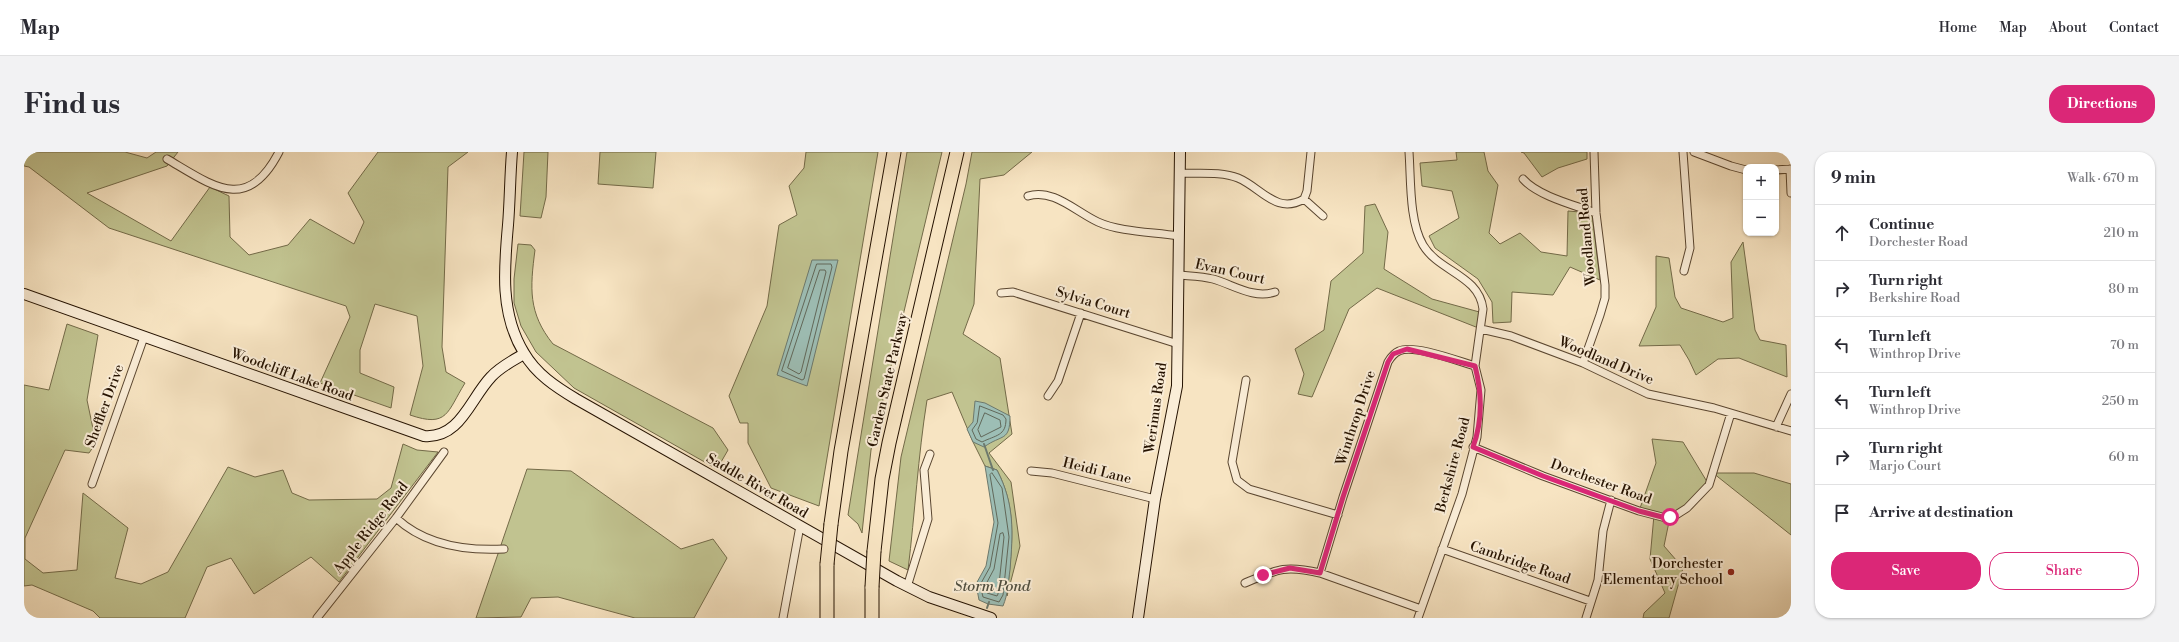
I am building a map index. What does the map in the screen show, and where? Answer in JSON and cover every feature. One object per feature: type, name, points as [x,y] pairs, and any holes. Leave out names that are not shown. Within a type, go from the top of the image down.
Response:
[{"type":"highway","points":[[826,618],[827,564],[841,451],[894,152]]},
{"type":"highway","name":"Garden State Parkway","points":[[872,618],[874,551],[882,479],[889,443],[957,152]]},
{"type":"main road","name":"Saddle River Road","points":[[512,152],[505,263],[505,298],[511,325],[524,354],[537,371],[571,396],[907,587],[929,597],[991,618]]},
{"type":"main road","name":"Werimus Road","points":[[1138,618],[1155,499],[1177,386],[1180,152]]},
{"type":"main road","name":"Woodcliff Lake Road","points":[[24,294],[414,434],[429,436],[440,435],[453,428],[492,376],[524,354]]},
{"type":"street","points":[[167,159],[214,185],[236,190],[253,186],[261,179],[279,152]]},
{"type":"street","points":[[1180,173],[1218,174],[1238,178],[1281,204],[1289,205],[1304,199],[1307,191],[1310,152]]},
{"type":"street","name":"Berkshire Road","points":[[1409,152],[1414,220],[1419,237],[1424,246],[1436,260],[1476,289],[1482,301],[1483,309],[1475,366],[1481,390],[1477,437],[1473,447],[1462,494],[1418,618]]},
{"type":"street","name":"Woodland Road","points":[[1583,363],[1605,298],[1605,285],[1596,214],[1594,152]]},
{"type":"street","points":[[1683,152],[1690,248],[1684,271]]},
{"type":"street","points":[[1694,152],[1743,169]]},
{"type":"street","points":[[1779,170],[1791,169],[1791,194]]},
{"type":"street","points":[[1522,179],[1528,185],[1539,191],[1596,214]]},
{"type":"street","points":[[1028,196],[1035,194],[1053,198],[1100,223],[1178,236]]},
{"type":"street","points":[[1304,199],[1323,216]]},
{"type":"street","name":"Evan Court","points":[[1179,276],[1213,279],[1254,294],[1266,295],[1275,292]]},
{"type":"street","name":"Sylvia Court","points":[[1001,293],[1013,292],[1178,344]]},
{"type":"street","points":[[1048,396],[1058,381],[1081,313]]},
{"type":"street","name":"Woodland Drive","points":[[1481,329],[1511,336],[1583,363],[1648,394],[1690,402],[1791,431]]},
{"type":"street","name":"Sheffler Drive","points":[[92,484],[144,337]]},
{"type":"street","name":"Winthrop Drive","points":[[1320,573],[1381,383],[1393,354],[1400,350],[1415,350],[1475,366]]},
{"type":"street","points":[[1246,380],[1232,462],[1236,480],[1249,489],[1338,515]]},
{"type":"street","points":[[1776,427],[1791,394]]},
{"type":"street","name":"Dorchester Road","points":[[1473,447],[1543,476],[1639,511],[1666,518],[1676,515],[1686,508],[1709,485],[1731,413]]},
{"type":"street","name":"Apple Ridge Road","points":[[317,618],[396,518],[444,452]]},
{"type":"street","points":[[907,587],[928,519],[924,470],[930,454]]},
{"type":"street","name":"Heidi Lane","points":[[1031,471],[1052,474],[1155,499]]},
{"type":"street","points":[[1586,618],[1590,601],[1598,580],[1604,526],[1611,500]]},
{"type":"street","points":[[396,518],[408,530],[441,542],[473,550],[504,549]]},
{"type":"street","points":[[783,618],[800,526]]},
{"type":"street","name":"Cambridge Road","points":[[1442,549],[1590,601]]},
{"type":"street","points":[[1245,583],[1278,570],[1290,568],[1320,573],[1421,609]]},
{"type":"green space","points":[[24,152],[125,152],[147,158],[156,152],[178,152],[167,166],[87,193],[171,241],[210,187],[229,196],[230,237],[249,255],[288,245],[310,219],[354,244],[364,222],[348,193],[378,152],[468,152],[448,167],[442,347],[446,372],[465,383],[445,415],[432,420],[410,415],[423,366],[417,316],[375,304],[360,350],[360,373],[394,387],[391,408],[320,383],[350,317],[346,306],[109,228],[29,167],[24,166]]},
{"type":"green space","points":[[524,152],[548,152],[546,197],[541,218],[520,216]]},
{"type":"green space","points":[[600,152],[656,152],[653,188],[598,184]]},
{"type":"green space","points":[[806,152],[878,152],[819,506],[771,488],[748,443],[748,423],[740,423],[729,396],[767,306],[779,225],[797,215],[789,186],[804,168]]},
{"type":"green space","points":[[907,152],[942,152],[871,450],[862,533],[858,524],[848,515]]},
{"type":"green space","points":[[972,152],[1032,152],[1004,175],[980,179],[974,304],[963,334],[1000,358],[1012,434],[989,453],[1011,482],[1020,546],[1007,596],[1012,532],[1011,516],[1004,486],[997,470],[985,466],[952,392],[927,400],[921,442],[908,570],[889,561],[901,457],[966,184]]},
{"type":"green space","points":[[1456,152],[1484,152],[1488,171],[1498,185],[1489,233],[1500,244],[1520,233],[1541,252],[1567,256],[1568,211],[1592,213],[1600,280],[1570,267],[1553,295],[1512,292],[1511,322],[1493,323],[1492,302],[1478,279],[1435,248],[1429,236],[1459,218],[1452,191],[1422,186],[1420,163],[1457,160]]},
{"type":"green space","points":[[1521,152],[1587,152],[1587,159],[1558,168],[1542,177],[1524,153]]},
{"type":"green space","points":[[1375,204],[1388,232],[1384,269],[1432,299],[1483,313],[1481,329],[1377,288],[1349,309],[1312,397],[1298,394],[1304,374],[1295,349],[1324,330],[1331,281],[1363,253],[1365,206]]},
{"type":"green space","points":[[1743,242],[1755,330],[1760,340],[1786,345],[1787,377],[1739,358],[1718,359],[1696,375],[1680,345],[1639,346],[1656,307],[1656,256],[1669,258],[1675,297],[1681,308],[1723,322],[1733,318],[1731,262]]},
{"type":"green space","points":[[518,244],[531,245],[535,250],[532,288],[535,311],[545,333],[553,344],[713,428],[728,450],[717,469],[574,388],[536,352],[521,326],[514,303],[514,279]]},
{"type":"green space","points":[[67,324],[98,335],[87,400],[96,443],[89,453],[65,450],[25,538],[25,559],[43,573],[77,570],[83,493],[128,528],[115,578],[141,584],[168,572],[228,467],[255,477],[283,470],[292,493],[309,500],[377,499],[391,488],[403,444],[417,450],[438,452],[339,582],[311,557],[254,594],[231,558],[207,567],[185,618],[100,618],[93,611],[32,585],[24,586],[24,385],[49,390]]},
{"type":"green space","points":[[1652,439],[1683,442],[1709,485],[1703,493],[1670,517],[1664,546],[1683,568],[1669,618],[1643,618],[1644,613],[1665,593],[1650,559],[1654,515],[1639,511],[1656,463]]},
{"type":"green space","points":[[527,469],[571,471],[681,549],[713,539],[727,558],[694,618],[635,618],[558,597],[531,598],[521,617],[476,618]]},
{"type":"green space","points":[[1713,473],[1754,473],[1791,484],[1791,535]]},
{"type":"water","points":[[812,260],[838,260],[807,386],[777,375]]},
{"type":"water","points":[[975,401],[985,403],[1010,416],[1010,424],[1007,434],[984,447],[973,442],[967,429],[973,422]]},
{"type":"water","name":"Storm Pond","points":[[985,466],[997,470],[1003,483],[1010,507],[1012,543],[1007,593],[1003,606],[988,604],[979,600],[976,584],[986,566],[994,522]]},
{"type":"waterway","points":[[984,444],[993,470]]},
{"type":"waterway","points":[[987,608],[989,602]]},
{"type":"place","name":"Dorchester Elementary School","points":[[1731,572]]},
{"type":"route","points":[[1263,575],[1290,568],[1304,569],[1320,573],[1343,497],[1388,362],[1393,354],[1400,350],[1407,349],[1475,366],[1481,390],[1481,404],[1477,437],[1473,447],[1543,476],[1639,511],[1666,518],[1670,517]]}]
